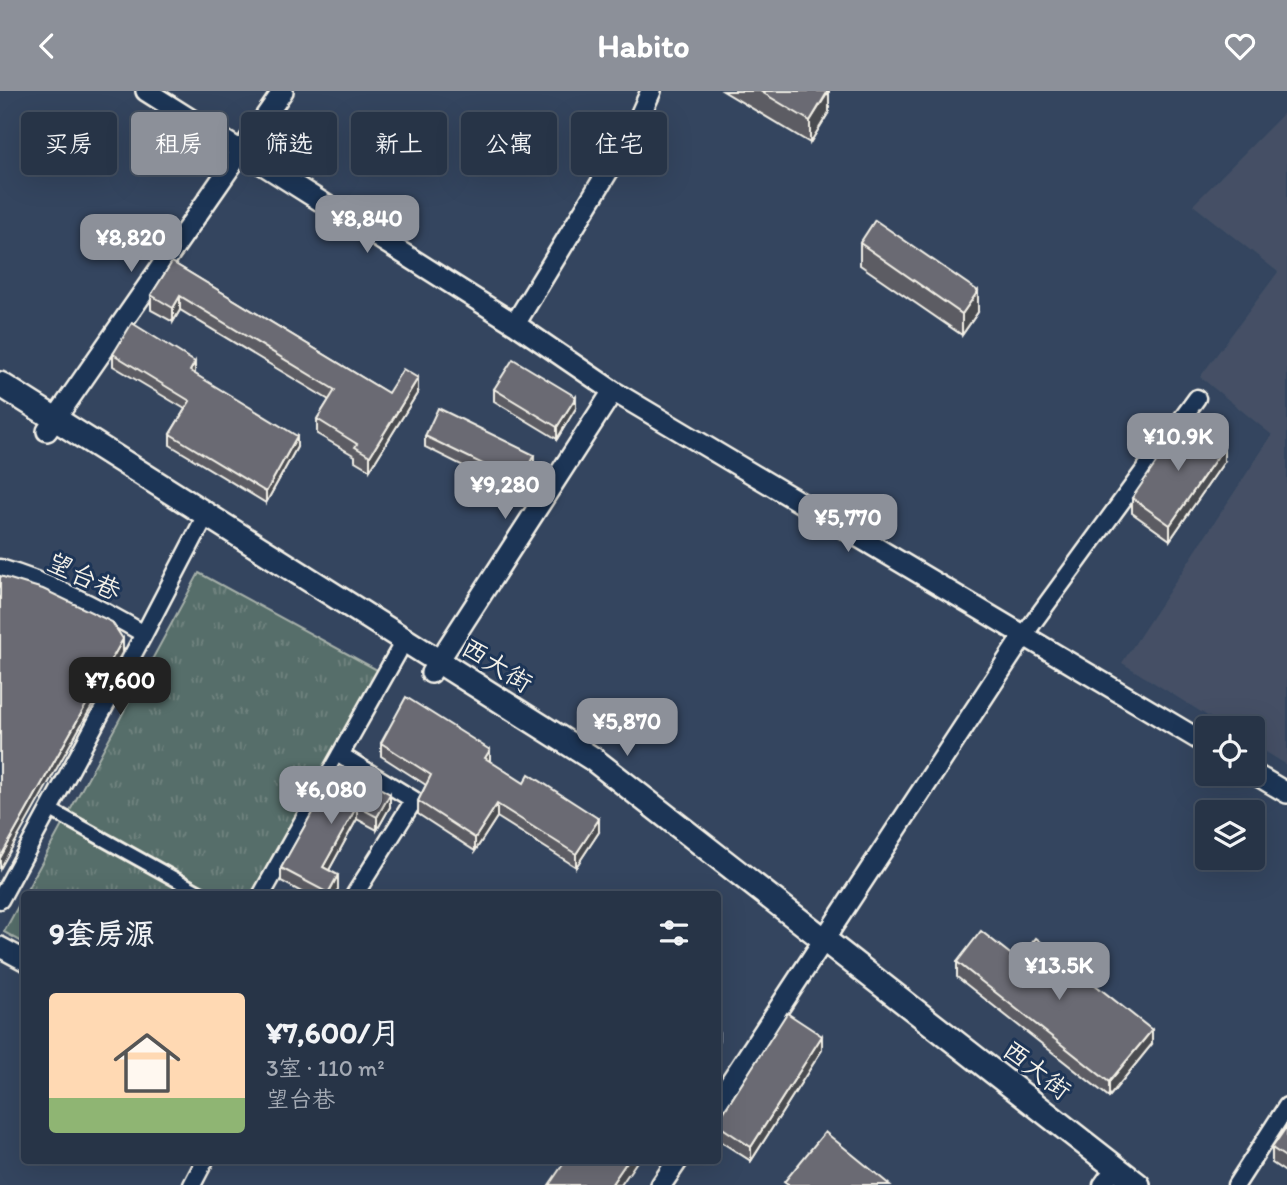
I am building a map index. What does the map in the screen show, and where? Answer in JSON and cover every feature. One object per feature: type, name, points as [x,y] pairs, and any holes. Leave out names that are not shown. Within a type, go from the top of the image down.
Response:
[{"type":"main road","name":"西大街","points":[[0,384],[50,425]]},
{"type":"main road","name":"西大街","points":[[0,401],[50,425],[434,667],[593,759],[1108,1183]]},
{"type":"main road","name":"西大街","points":[[202,520],[398,652],[434,667]]},
{"type":"main road","name":"西大街","points":[[821,945],[1138,1185]]},
{"type":"street","points":[[146,91],[515,324],[613,391],[1195,737]]},
{"type":"street","points":[[50,425],[284,91]]},
{"type":"street","points":[[515,324],[635,127],[651,91]]},
{"type":"street","points":[[434,667],[613,391]]},
{"type":"street","points":[[721,1096],[1024,635],[1197,398]]},
{"type":"street","points":[[0,899],[145,634],[202,520]]},
{"type":"street","name":"望台巷","points":[[0,568],[49,585],[145,634]]},
{"type":"street","points":[[264,891],[398,652]]},
{"type":"street","points":[[340,755],[414,800],[357,891]]},
{"type":"street","points":[[1265,780],[1287,793]]},
{"type":"street","points":[[50,809],[197,891]]},
{"type":"street","points":[[0,947],[21,958]]},
{"type":"street","points":[[1236,1185],[1287,1106]]},
{"type":"street","points":[[192,1185],[203,1164]]},
{"type":"street","points":[[661,1185],[675,1164]]},
{"type":"shaded area","points":[[1287,110],[1287,765],[1265,751],[1265,716],[1208,716],[1122,663],[1272,435],[1200,377],[1278,272],[1193,205]]},
{"type":"green space","points":[[199,573],[379,671],[260,891],[27,891]]},
{"type":"green space","points":[[21,901],[21,941],[4,932]]},
{"type":"building","points":[[760,91],[828,91],[810,121]]},
{"type":"building","points":[[875,220],[978,291],[962,314],[860,243]]},
{"type":"building","points":[[172,262],[388,393],[403,369],[418,378],[370,456],[355,447],[357,444],[317,419],[335,390],[180,296],[173,308],[151,295]]},
{"type":"building","points":[[132,323],[195,362],[190,371],[297,436],[266,492],[170,434],[190,401],[113,354]]},
{"type":"building","points":[[513,359],[576,397],[557,427],[494,389]]},
{"type":"building","points":[[438,408],[534,455],[520,482],[425,436]]},
{"type":"building","points":[[1185,421],[1224,447],[1170,525],[1132,498]]},
{"type":"building","points":[[0,576],[43,589],[112,622],[123,639],[0,858]]},
{"type":"building","points":[[406,697],[490,750],[485,758],[524,783],[529,774],[599,819],[576,854],[497,804],[475,838],[418,801],[431,775],[381,743]]},
{"type":"building","points":[[339,765],[390,794],[377,817],[357,806],[323,867],[338,875],[329,891],[324,891],[281,868]]},
{"type":"building","points":[[981,931],[1018,960],[1036,938],[1152,1030],[1109,1082],[957,962]]},
{"type":"building","points":[[787,1013],[822,1036],[751,1147],[721,1127],[721,1116]]},
{"type":"building","points":[[1287,1126],[1287,1158],[1272,1148]]},
{"type":"building","points":[[825,1132],[890,1185],[788,1185],[784,1182]]},
{"type":"building","points":[[563,1164],[625,1164],[611,1185],[549,1185]]}]
